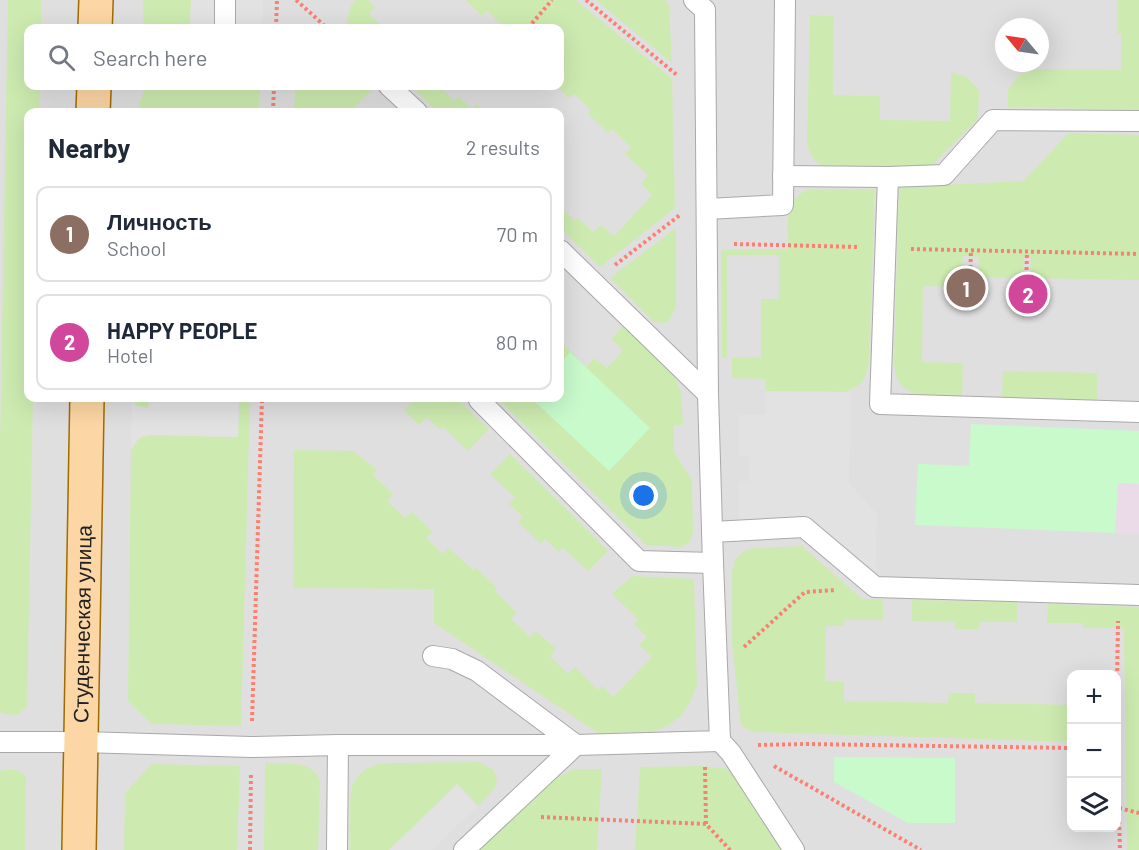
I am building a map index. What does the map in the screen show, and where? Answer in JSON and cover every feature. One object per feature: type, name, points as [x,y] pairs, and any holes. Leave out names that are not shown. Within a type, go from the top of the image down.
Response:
[{"type":"main road","points":[[95,24],[96,0]]},
{"type":"main road","points":[[93,108],[94,90]]},
{"type":"main road","name":"Студенческая улица","points":[[79,850],[87,402]]},
{"type":"lane","points":[[225,0],[225,24]]},
{"type":"lane","points":[[694,0],[705,9],[708,394],[713,563],[729,746],[794,850]]},
{"type":"lane","points":[[707,209],[783,205],[785,0]]},
{"type":"lane","points":[[393,90],[413,108]]},
{"type":"lane","points":[[783,176],[944,175],[993,120],[1139,121]]},
{"type":"lane","points":[[888,177],[880,404],[1139,412]]},
{"type":"lane","points":[[564,254],[708,394]]},
{"type":"lane","points":[[481,402],[639,561],[713,563]]},
{"type":"lane","points":[[712,532],[804,527],[875,587],[1139,595]]},
{"type":"lane","points":[[433,656],[452,659],[477,671],[576,745]]},
{"type":"lane","points":[[0,742],[251,747],[338,745],[729,746]]},
{"type":"lane","points":[[336,850],[338,745]]},
{"type":"lane","points":[[464,850],[576,745]]},
{"type":"path","points":[[276,24],[278,0]]},
{"type":"path","points":[[296,0],[323,24]]},
{"type":"path","points":[[531,24],[552,0]]},
{"type":"path","points":[[586,0],[678,76]]},
{"type":"path","points":[[273,108],[274,90]]},
{"type":"path","points":[[593,282],[680,215]]},
{"type":"path","points":[[707,243],[1139,254]]},
{"type":"path","points":[[970,279],[971,250]]},
{"type":"path","points":[[1026,288],[1028,252]]},
{"type":"path","points":[[250,850],[262,402]]},
{"type":"path","points":[[738,652],[805,592],[875,587]]},
{"type":"path","points":[[1117,724],[1118,594]]},
{"type":"path","points":[[730,850],[706,824],[705,765],[729,746],[806,744],[1067,748]]},
{"type":"path","points":[[729,746],[921,850]]},
{"type":"path","points":[[1121,808],[1139,813]]},
{"type":"path","points":[[532,816],[706,824]]},
{"type":"path","points":[[1120,832],[1120,850]]},
{"type":"shaded area","points":[[0,0],[1139,0],[1139,850],[0,850]]},
{"type":"shaded area","points":[[191,0],[263,0],[262,24],[190,24]]},
{"type":"shaded area","points":[[766,391],[851,392],[849,483],[877,514],[875,587],[804,527],[739,531],[739,481],[749,481],[749,457],[739,456],[739,415],[766,415]]},
{"type":"shaded area","points":[[132,402],[137,406],[148,408],[149,402],[239,402],[238,437],[149,435],[139,438],[131,450]]},
{"type":"shaded area","points":[[1118,483],[1139,484],[1139,534],[1115,533]]},
{"type":"shaded area","points":[[457,784],[478,806],[432,850],[389,850]]},
{"type":"green space","points":[[8,0],[41,0],[41,24],[24,24],[24,90],[40,90],[39,108],[24,108],[24,402],[33,402],[27,707],[17,715],[0,712],[0,444]]},
{"type":"green space","points":[[143,0],[191,0],[190,24],[145,24]]},
{"type":"green space","points":[[356,0],[368,0],[375,7],[369,14],[380,24],[346,24],[351,5]]},
{"type":"green space","points":[[466,0],[576,0],[672,79],[675,208],[600,267],[564,232],[564,210],[575,221],[578,218],[593,232],[601,225],[614,236],[652,195],[641,183],[648,175],[625,154],[631,147],[612,129],[608,133],[588,114],[591,110],[574,94],[569,98],[560,90],[564,90],[564,24],[501,24],[487,11],[482,16]]},
{"type":"green space","points":[[596,0],[665,0],[669,4],[672,63]]},
{"type":"green space","points":[[1117,0],[1139,0],[1139,110],[1008,107],[1008,90],[1018,76],[1028,72],[1049,72],[1049,69],[1121,70],[1121,34],[1117,33]]},
{"type":"green space","points":[[810,15],[834,16],[833,95],[880,96],[880,120],[950,121],[951,72],[967,77],[979,91],[978,119],[931,166],[829,170],[820,165],[812,157],[807,143]]},
{"type":"green space","points":[[144,90],[260,90],[259,108],[138,107]]},
{"type":"green space","points":[[295,90],[372,90],[353,108],[294,108]]},
{"type":"green space","points":[[442,90],[454,101],[459,97],[471,108],[434,108],[416,91]]},
{"type":"green space","points":[[1069,133],[1139,135],[1139,280],[1030,278],[1031,258],[1024,258],[1023,278],[978,277],[979,257],[963,256],[961,287],[923,286],[922,362],[963,363],[962,396],[925,396],[908,391],[897,378],[894,363],[899,187],[1023,181]]},
{"type":"green space","points":[[808,189],[875,189],[868,368],[865,378],[859,385],[844,392],[766,391],[766,379],[732,378],[732,358],[761,357],[761,299],[779,299],[779,255],[727,255],[727,358],[722,358],[721,250],[788,249],[787,222],[790,207],[800,194]]},
{"type":"green space","points":[[676,228],[676,308],[667,323],[654,322],[610,278]]},
{"type":"green space","points":[[623,326],[674,376],[681,391],[683,425],[674,425],[674,452],[692,480],[693,533],[689,543],[681,547],[646,545],[501,402],[564,402],[564,345],[586,367],[594,358],[607,368],[623,350],[611,339]]},
{"type":"green space","points":[[570,352],[650,428],[609,471],[535,402],[564,402],[564,359]]},
{"type":"green space","points":[[1003,371],[1097,373],[1097,400],[1002,397]]},
{"type":"green space","points":[[134,402],[149,402],[149,409],[137,406]]},
{"type":"green space","points":[[239,402],[250,402],[241,726],[152,724],[128,701],[131,450],[139,438],[149,435],[238,437]]},
{"type":"green space","points":[[411,402],[460,402],[489,429],[468,451],[443,427],[440,430],[427,417],[419,425],[404,410]]},
{"type":"green space","points":[[971,424],[1139,431],[1139,484],[1118,483],[1115,533],[915,525],[918,464],[969,466]]},
{"type":"green space","points":[[294,450],[354,451],[377,470],[373,475],[393,494],[387,501],[405,518],[412,512],[432,531],[426,538],[443,554],[449,548],[473,570],[476,568],[497,588],[495,591],[517,613],[511,619],[530,637],[536,631],[556,649],[550,656],[568,674],[575,667],[598,690],[602,686],[613,697],[652,657],[639,645],[647,637],[634,624],[638,619],[612,594],[632,576],[694,579],[697,684],[691,701],[681,716],[667,726],[651,732],[598,733],[434,623],[434,589],[293,588]]},
{"type":"green space","points":[[510,454],[608,551],[588,571],[563,548],[559,552],[545,539],[541,544],[518,522],[523,517],[509,504],[515,498],[490,474]]},
{"type":"green space","points":[[802,546],[862,599],[883,599],[883,620],[844,620],[844,626],[826,626],[825,681],[844,682],[844,701],[948,703],[949,693],[975,693],[975,703],[1067,705],[1067,742],[753,732],[741,726],[732,644],[732,572],[735,560],[744,551],[755,548]]},
{"type":"green space","points":[[912,600],[1017,602],[1017,622],[979,622],[979,629],[955,629],[955,622],[912,621]]},
{"type":"green space","points":[[1048,604],[1139,607],[1139,850],[1127,850],[1124,628],[1083,628],[1083,623],[1047,623]]},
{"type":"green space","points":[[834,757],[955,758],[955,823],[908,823],[834,782]]},
{"type":"green space","points":[[479,762],[492,769],[497,777],[495,788],[478,806],[457,785],[389,850],[350,850],[352,785],[366,769],[378,764],[393,763]]},
{"type":"green space","points":[[265,763],[297,764],[316,773],[320,780],[318,850],[264,850]]},
{"type":"green space","points":[[152,764],[240,766],[237,850],[124,850],[125,793]]},
{"type":"green space","points":[[640,767],[723,768],[735,773],[783,850],[635,850]]},
{"type":"green space","points":[[574,769],[602,769],[597,850],[478,850],[547,785]]},
{"type":"green space","points":[[16,770],[26,776],[25,850],[0,850],[0,772]]},
{"type":"place","name":"Личность","points":[[966,288]]},
{"type":"place","name":"HAPPY PEOPLE","points":[[1028,294]]}]
